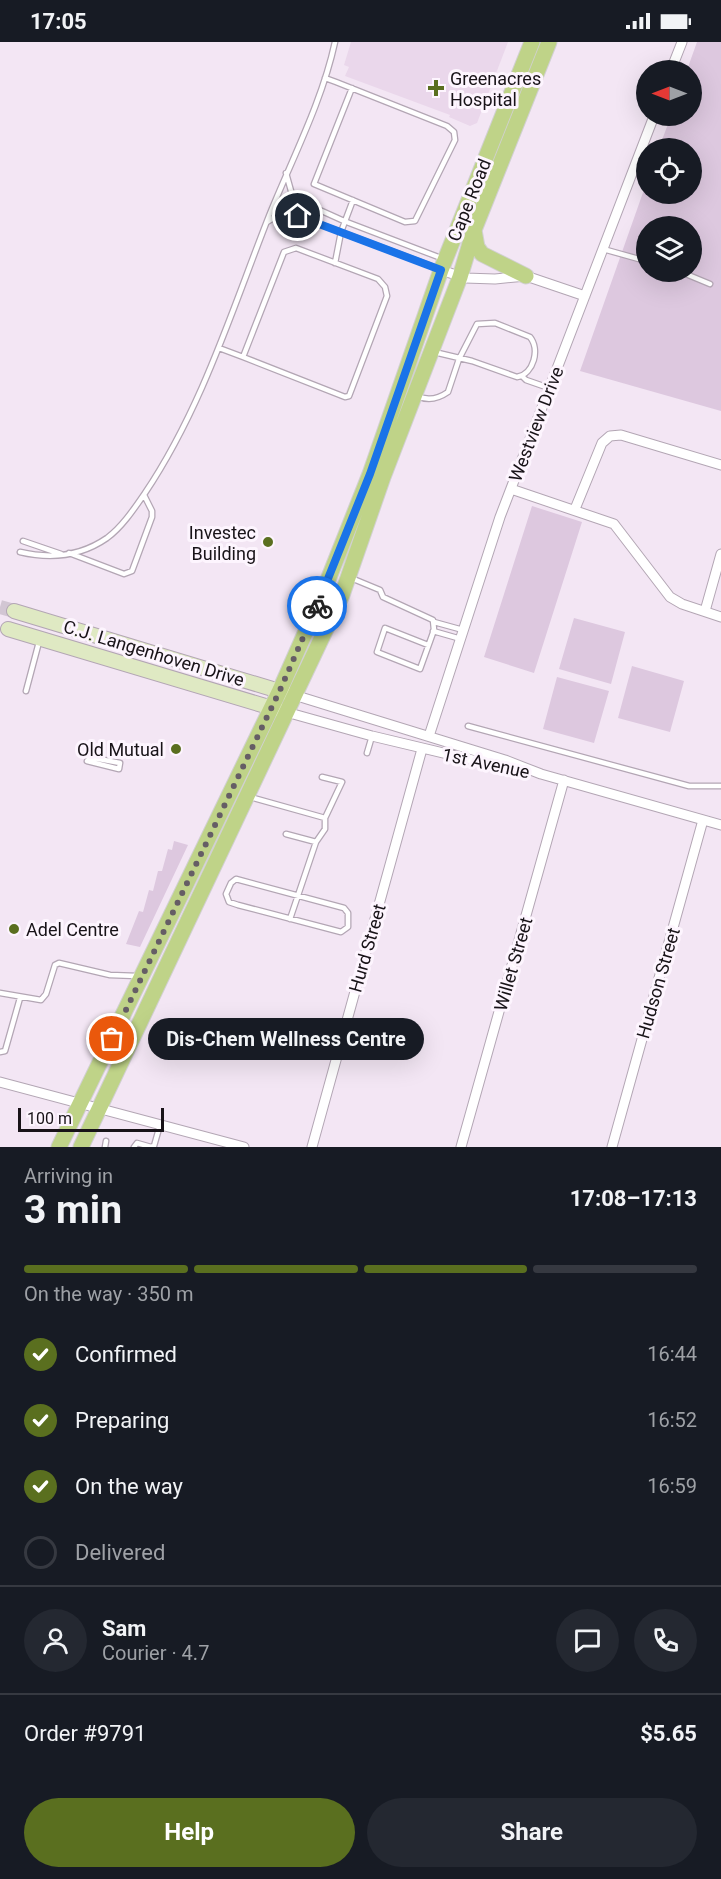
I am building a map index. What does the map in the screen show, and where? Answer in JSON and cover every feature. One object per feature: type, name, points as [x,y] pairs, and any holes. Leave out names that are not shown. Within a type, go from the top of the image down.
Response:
[{"type":"main road","name":"Cape Road","points":[[287,693],[365,485],[443,265],[532,42]]},
{"type":"main road","name":"Cape Road","points":[[59,1147],[142,976],[278,710],[349,578],[414,394],[461,272],[474,230],[549,42]]},
{"type":"main road","points":[[474,230],[477,247],[482,254],[526,276]]},
{"type":"main road","name":"C.J. Langenhoven Drive","points":[[14,611],[287,693]]},
{"type":"main road","name":"C.J. Langenhoven Drive","points":[[8,629],[278,710]]},
{"type":"main road","name":"Cape Road","points":[[81,1147],[246,795],[278,710]]},
{"type":"street","points":[[675,60],[682,42]]},
{"type":"street","name":"Westview Drive","points":[[429,736],[511,489],[650,126]]},
{"type":"street","points":[[443,265],[461,272],[495,279],[526,276],[585,296]]},
{"type":"street","points":[[575,509],[602,443],[610,436],[621,435],[721,465]]},
{"type":"street","points":[[511,489],[614,524],[670,597],[682,604],[721,617]]},
{"type":"street","points":[[705,611],[721,554]]},
{"type":"street","name":"1st Avenue","points":[[287,693],[364,719],[429,736],[541,774]]},
{"type":"street","name":"1st Avenue","points":[[278,710],[423,749],[541,774]]},
{"type":"street","name":"Hurd Street","points":[[312,1147],[423,749]]},
{"type":"street","points":[[541,774],[721,825]]},
{"type":"street","name":"Willet Street","points":[[461,1147],[564,780]]},
{"type":"street","name":"Hudson Street","points":[[612,1147],[703,820]]},
{"type":"street","points":[[0,1082],[244,1147]]},
{"type":"lane","points":[[21,552],[42,557],[94,546],[108,537],[144,495],[190,414],[219,348],[325,78],[335,42]]},
{"type":"lane","points":[[325,78],[352,88],[447,126],[455,135],[415,221],[405,222],[314,184],[352,88]]},
{"type":"lane","points":[[286,173],[293,198],[443,265]]},
{"type":"lane","points":[[335,263],[344,221],[353,200]]},
{"type":"lane","points":[[267,222],[287,214],[443,265]]},
{"type":"lane","points":[[219,348],[345,397],[353,393],[387,292],[378,279],[296,248],[284,252],[243,357]]},
{"type":"lane","points":[[603,249],[636,258]]},
{"type":"lane","points":[[702,281],[710,284]]},
{"type":"lane","points":[[414,394],[425,399],[437,398],[448,392],[459,359],[477,324],[495,323],[532,339],[535,356],[522,376]]},
{"type":"lane","points":[[431,351],[472,361],[507,375],[522,376],[526,380],[549,388]]},
{"type":"lane","points":[[68,553],[124,574],[132,571],[152,517],[152,511],[144,495]]},
{"type":"lane","points":[[23,541],[61,554]]},
{"type":"lane","points":[[349,578],[380,590],[383,597],[462,634]]},
{"type":"lane","points":[[428,645],[385,628],[377,652],[420,669],[433,631],[434,622]]},
{"type":"lane","points":[[433,631],[462,634]]},
{"type":"lane","points":[[26,691],[40,639]]},
{"type":"lane","points":[[468,726],[689,786],[721,786]]},
{"type":"lane","points":[[367,753],[372,736]]},
{"type":"lane","points":[[88,759],[120,763],[118,769],[88,759]]},
{"type":"lane","points":[[290,919],[316,842],[325,829],[325,818],[342,782],[322,777]]},
{"type":"lane","points":[[246,795],[325,818]]},
{"type":"lane","points":[[286,834],[316,842]]},
{"type":"lane","points":[[236,879],[241,879],[297,894],[344,908],[348,913],[348,927],[341,932],[229,902],[227,889],[236,879]]},
{"type":"lane","points":[[0,993],[36,1001],[44,998],[50,976],[58,963],[110,975],[142,976]]},
{"type":"lane","points":[[0,1052],[5,1051],[20,998]]},
{"type":"lane","points":[[134,1147],[137,1143],[154,1146],[160,1125]]},
{"type":"shaded area","name":"Greenacres Hospital","points":[[351,42],[508,42],[477,123],[470,126],[449,117],[450,115],[345,76],[349,67],[344,65]]},
{"type":"shaded area","points":[[697,42],[721,42],[721,411],[580,371],[639,204],[702,204],[702,138],[663,138],[667,126],[702,126],[702,60],[691,60]]},
{"type":"shaded area","points":[[532,506],[582,522],[534,673],[484,657]]},
{"type":"shaded area","points":[[574,618],[625,632],[611,684],[559,669]]},
{"type":"shaded area","points":[[632,666],[684,681],[670,732],[618,718]]},
{"type":"shaded area","points":[[557,677],[609,691],[594,743],[543,729]]},
{"type":"shaded area","points":[[174,841],[188,845],[140,947],[126,944],[139,911],[143,912],[149,890],[153,891],[158,871],[162,871],[168,849],[172,850]]},
{"type":"tunnel","points":[[0,607],[14,611]]},
{"type":"way so far","points":[[112,1039],[280,690],[317,606]]},
{"type":"place","name":"Greenacres Hospital","points":[[436,88]]},
{"type":"place","name":"Investec Building","points":[[268,542]]},
{"type":"place","name":"Old Mutual","points":[[176,749]]},
{"type":"place","name":"Adel Centre","points":[[14,929]]},
{"type":"place","name":"Dis-Chem Wellness Centre","points":[[112,1039]]},
{"type":"route","points":[[298,216],[441,270],[370,474],[317,606]]}]
